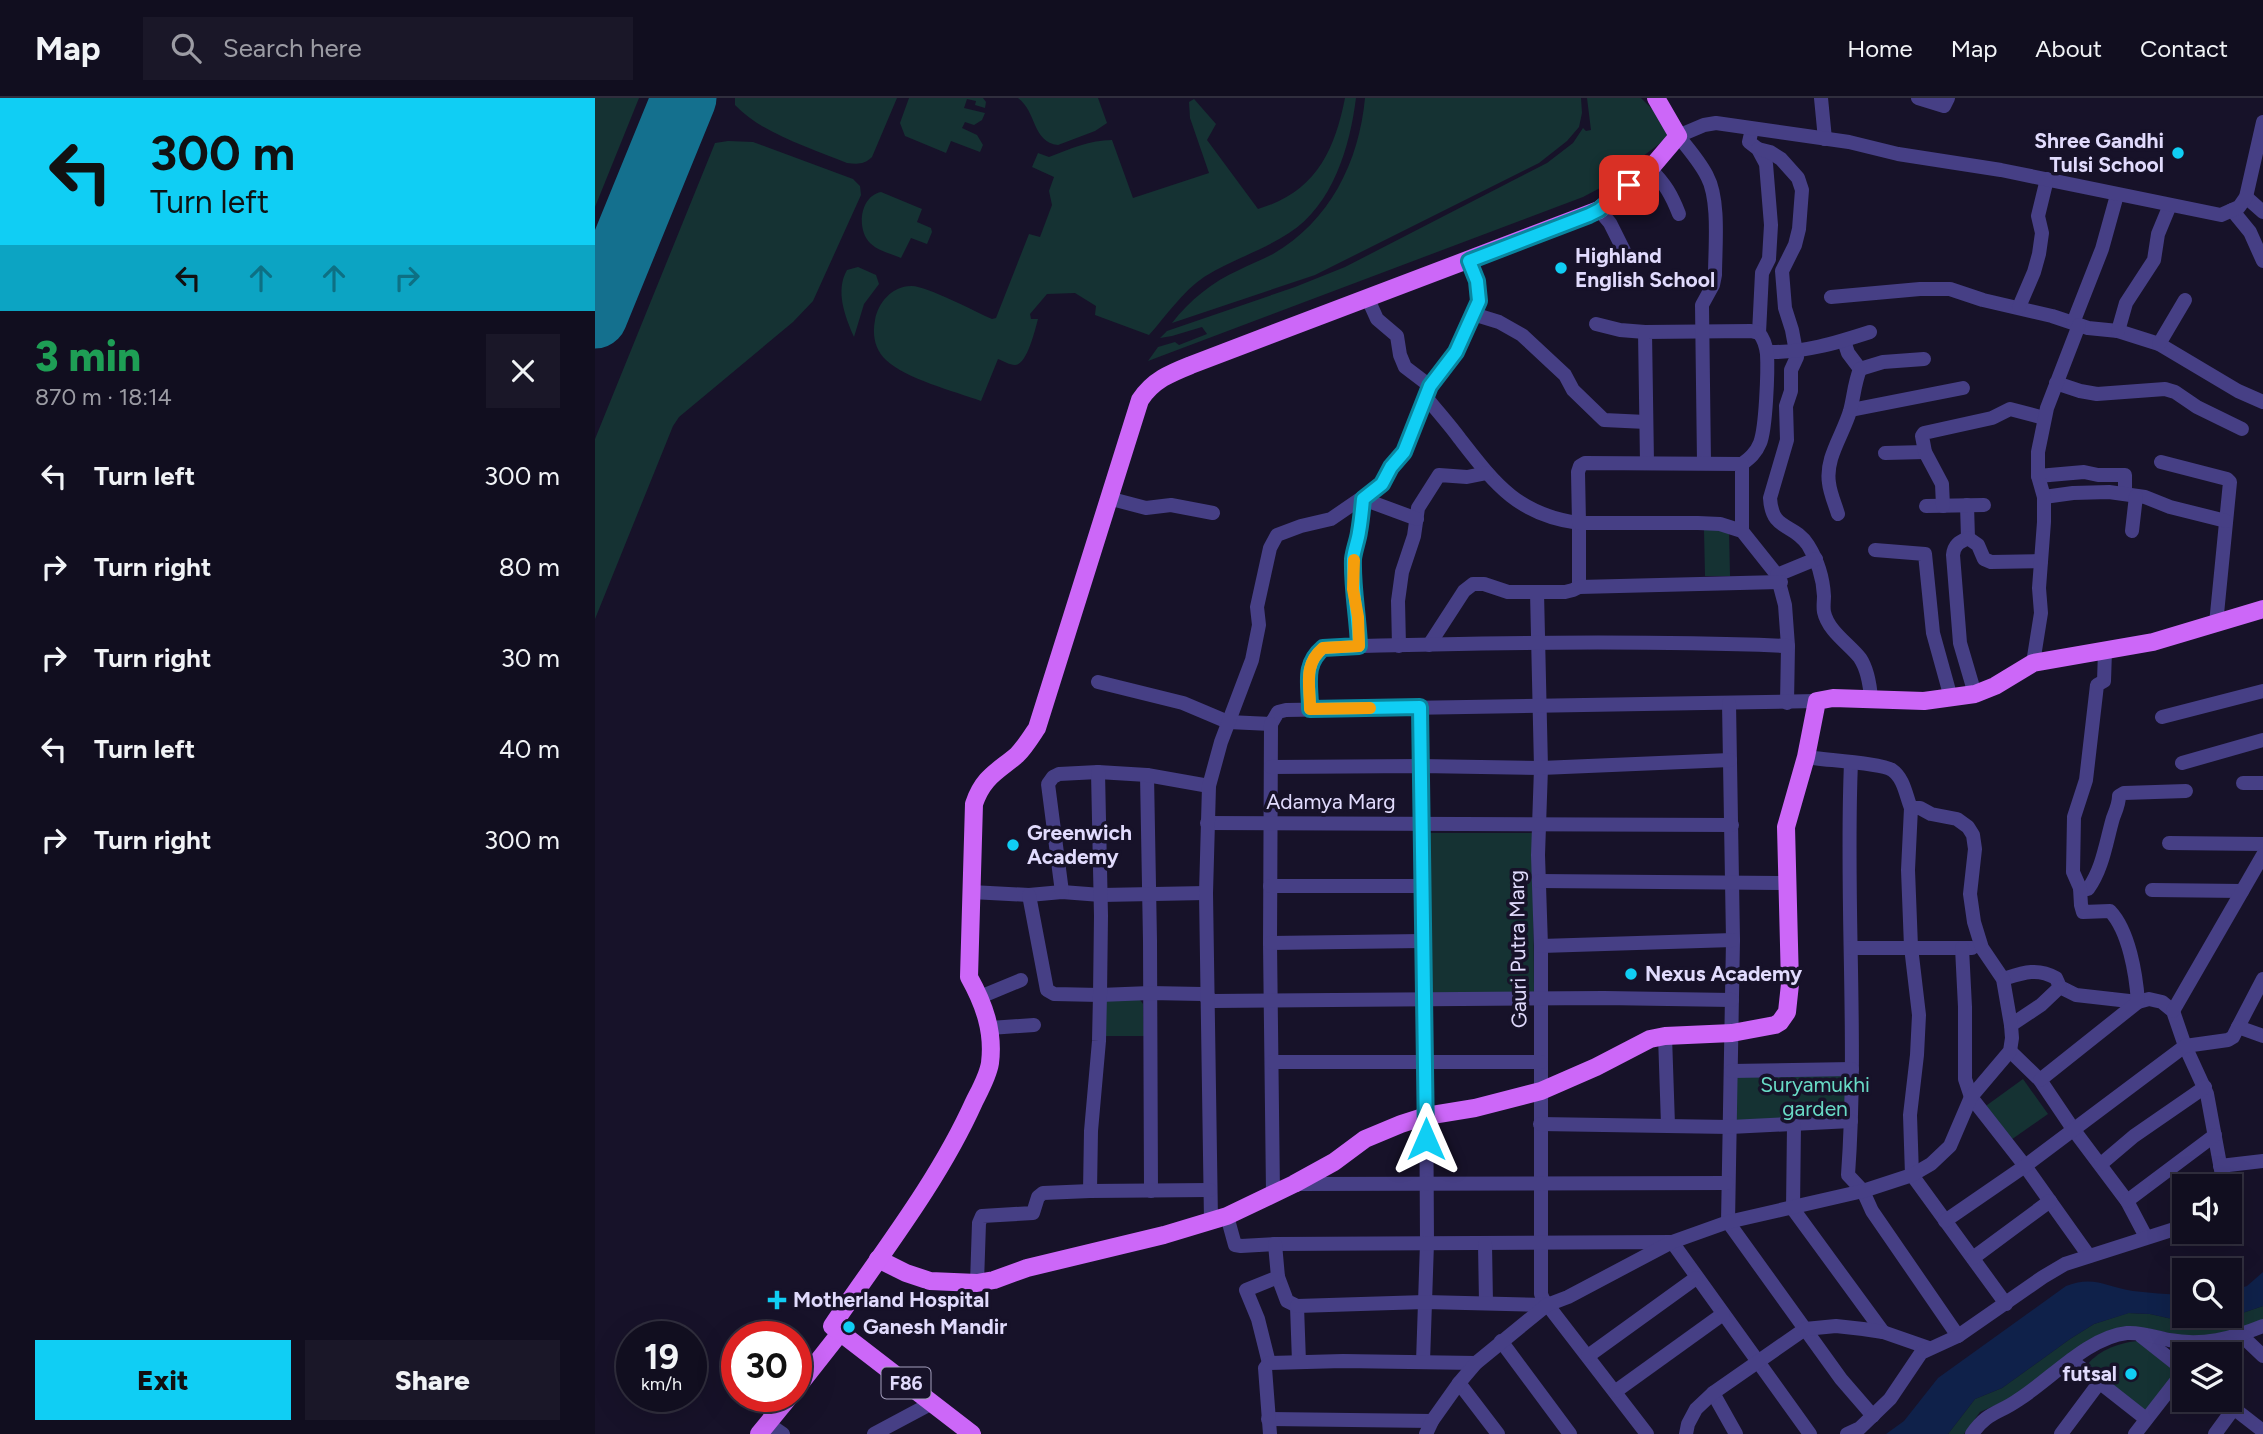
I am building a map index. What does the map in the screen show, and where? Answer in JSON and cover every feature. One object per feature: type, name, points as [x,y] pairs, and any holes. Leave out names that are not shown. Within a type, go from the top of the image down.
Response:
[{"type":"main road","points":[[812,1369],[840,1333],[831,1326],[879,1259],[963,1126],[990,1066],[990,1028],[980,997],[969,977],[974,804],[979,789],[989,777],[1019,753],[1037,728],[1140,400],[1157,381],[1203,360],[1599,210],[1650,169],[1678,136],[1656,98]]},
{"type":"main road","points":[[879,1259],[906,1273],[930,1281],[977,1283],[1164,1235],[1219,1218],[1294,1184],[1334,1162],[1365,1139],[1426,1116],[1475,1108],[1541,1091],[1596,1067],[1638,1044],[1665,1036],[1732,1032],[1775,1025],[1787,1012],[1790,984],[1786,827],[1806,757],[1817,701],[1833,698],[1924,701],[1975,694],[2033,663],[2153,642],[2263,610]]},
{"type":"main road","name":"F86","points":[[840,1333],[972,1434]]},
{"type":"main road","points":[[763,1429],[777,1412]]},
{"type":"street","points":[[1821,98],[1825,139]]},
{"type":"street","points":[[1918,98],[1944,107],[1948,98]]},
{"type":"street","points":[[1704,463],[1702,305],[1713,285],[1715,275],[1712,190],[1707,177],[1678,136],[1716,123],[1849,142],[1940,162],[2001,170],[2221,215],[2239,207],[2246,197],[2263,122]]},
{"type":"street","points":[[1579,587],[1580,466],[1585,463],[1742,464],[1756,451],[1764,430],[1767,352],[1759,333],[1762,273],[1769,259],[1771,225],[1766,163],[1758,149],[1749,142],[1752,129]]},
{"type":"street","points":[[1758,149],[1781,159],[1798,178],[1802,190],[1799,229],[1795,245],[1782,271],[1785,308],[1797,357],[1791,370],[1791,391],[1786,406],[1787,440],[1770,498],[1773,518],[1806,541],[1816,559],[1823,585],[1824,612],[1836,632],[1862,661],[1869,679],[1871,699]]},
{"type":"street","points":[[1650,169],[1667,187],[1679,214]]},
{"type":"street","points":[[2019,307],[2039,254],[2042,233],[2038,216],[2047,179]]},
{"type":"street","points":[[2033,663],[2041,613],[2044,497],[2038,476],[2038,452],[2044,418],[2094,264],[2102,249],[2117,195]]},
{"type":"street","points":[[2246,197],[2263,212]]},
{"type":"street","points":[[2118,331],[2126,303],[2154,260],[2158,234],[2169,205]]},
{"type":"street","points":[[1599,210],[1610,223],[1627,257]]},
{"type":"street","points":[[2232,210],[2251,232],[2263,261]]},
{"type":"street","points":[[1469,261],[1477,281],[1479,301],[1456,352],[1428,391],[1404,452],[1391,467],[1382,484],[1331,519],[1277,535],[1270,548],[1257,607],[1259,625],[1252,660],[1228,722],[1209,786],[1206,893],[1210,1190],[1219,1218],[1235,1245],[1672,1242]]},
{"type":"street","points":[[1831,297],[1950,289],[2088,328],[2118,331],[2159,344],[2238,391],[2263,402]]},
{"type":"street","points":[[1368,299],[1377,319],[1397,336],[1405,367],[1428,391],[1487,473],[1524,506],[1557,520],[1579,523],[1720,524],[1742,531],[1779,578],[1789,646],[1787,703]]},
{"type":"street","points":[[2159,344],[2185,300]]},
{"type":"street","points":[[1473,314],[1523,335],[1565,375],[1573,390],[1605,420],[1646,422]]},
{"type":"street","points":[[1596,324],[1645,332],[1759,333]]},
{"type":"street","points":[[1645,332],[1647,463]]},
{"type":"street","points":[[1767,352],[1797,351],[1844,341],[1870,332]]},
{"type":"street","points":[[1844,341],[1848,353],[1860,369]]},
{"type":"street","points":[[1860,369],[1883,362],[1924,359]]},
{"type":"street","points":[[1838,514],[1829,485],[1828,471],[1851,410],[1853,386],[1860,369]]},
{"type":"street","points":[[2056,383],[2097,394],[2165,388],[2242,429]]},
{"type":"street","points":[[1851,410],[1963,388]]},
{"type":"street","points":[[1943,506],[1942,484],[1925,452],[1922,436],[1929,431],[1992,418],[2010,409],[2044,418]]},
{"type":"street","points":[[1885,453],[1925,452]]},
{"type":"street","points":[[2161,462],[2230,482],[2216,624]]},
{"type":"street","points":[[1742,464],[1742,531]]},
{"type":"street","points":[[2038,476],[2084,472],[2125,475],[2130,495],[2132,531]]},
{"type":"street","points":[[1399,646],[1399,585],[1418,508],[1439,475],[1467,477],[1487,473]]},
{"type":"street","points":[[2044,497],[2093,492],[2130,495],[2226,521]]},
{"type":"street","points":[[1108,498],[1146,508],[1171,505],[1213,513]]},
{"type":"street","points":[[1363,499],[1417,519]]},
{"type":"street","points":[[1359,646],[1353,589],[1353,557],[1360,530],[1363,499]]},
{"type":"street","points":[[1967,505],[1968,538]]},
{"type":"street","points":[[1926,506],[1984,505]]},
{"type":"street","points":[[1968,538],[1978,545],[1984,559],[1991,562],[2041,561]]},
{"type":"street","points":[[1968,538],[1959,542],[1953,555],[1960,643],[1975,694]]},
{"type":"street","points":[[1875,550],[1925,554],[1933,633],[1951,698]]},
{"type":"street","points":[[1429,645],[1464,592],[1473,584],[1484,584],[1508,592],[1565,592],[1579,587],[1714,585],[1779,578],[1816,559]]},
{"type":"street","name":"Gauri Putra Marg","points":[[1537,592],[1541,768],[1541,1294],[1547,1305]]},
{"type":"street","points":[[1310,709],[1310,665],[1313,657],[1323,648],[1721,643],[1789,646]]},
{"type":"street","points":[[2105,651],[2104,681],[2097,685],[2086,780],[2074,817],[2073,872],[2080,888],[2083,912],[2110,911],[2117,919],[2125,938],[2139,1002]]},
{"type":"street","points":[[1098,682],[1184,703],[1228,722],[1271,724]]},
{"type":"street","points":[[2162,717],[2263,691]]},
{"type":"street","points":[[1273,1193],[1271,724],[1278,712],[1310,709],[1817,701]]},
{"type":"street","points":[[1728,703],[1733,940],[1728,1222],[1841,1379],[1873,1416]]},
{"type":"street","points":[[1420,707],[1427,1243],[1423,1362]]},
{"type":"street","points":[[2182,763],[2263,740]]},
{"type":"street","points":[[1806,757],[1892,769],[1900,778],[1911,808],[1908,870],[1911,947],[1919,1015],[1910,1115],[1912,1175],[2006,1304]]},
{"type":"street","points":[[1271,767],[1541,768],[1730,760]]},
{"type":"street","points":[[1851,763],[1851,1121],[1848,1175],[1863,1191],[1872,1211],[1958,1336]]},
{"type":"street","points":[[1062,892],[1048,784],[1053,777],[1059,774],[1098,772],[1147,775],[1209,786]]},
{"type":"street","points":[[1090,1191],[1100,995],[1098,772]]},
{"type":"street","points":[[1147,775],[1151,1191]]},
{"type":"street","points":[[2243,783],[2263,783]]},
{"type":"street","points":[[2080,888],[2088,889],[2099,871],[2114,814],[2119,805],[2119,796],[2124,793],[2186,791]]},
{"type":"street","points":[[1476,1363],[1269,1363],[1265,1368],[1269,1426],[1429,1428],[1476,1363],[1547,1305],[1568,1297],[1672,1242],[1728,1222],[1793,1209],[1912,1175],[1931,1164],[1950,1146],[1971,1097],[2010,1051],[2013,1038],[2003,979],[1982,948],[1974,922],[1970,894],[1975,849],[1973,835],[1968,827],[1957,819],[1911,808]]},
{"type":"street","name":"Adamya Marg","points":[[1207,823],[1732,825]]},
{"type":"street","points":[[2169,843],[2263,844]]},
{"type":"street","points":[[2173,1011],[2251,886],[2263,855]]},
{"type":"street","points":[[1539,881],[1788,883]]},
{"type":"street","points":[[1270,886],[1421,886]]},
{"type":"street","points":[[2151,890],[2251,886]]},
{"type":"street","points":[[971,892],[1029,895],[1062,892],[1101,895],[1206,893]]},
{"type":"street","points":[[1029,895],[1047,990],[1054,994],[1202,993],[1213,1001],[1271,1002],[1732,1000]]},
{"type":"street","points":[[1541,946],[1733,940]]},
{"type":"street","points":[[1270,943],[1422,941]]},
{"type":"street","points":[[1851,948],[1982,948]]},
{"type":"street","points":[[1962,948],[1965,1079],[1971,1097],[2025,1166],[2089,1256]]},
{"type":"street","points":[[2003,979],[2029,970],[2042,972],[2056,978],[2060,987],[2076,995],[2139,1002]]},
{"type":"street","points":[[1945,1221],[2025,1166],[2185,1046],[2233,1037],[2263,979]]},
{"type":"street","points":[[980,997],[1021,981]]},
{"type":"street","points":[[2011,1025],[2041,1006],[2060,987]]},
{"type":"street","points":[[2040,1080],[2139,1002],[2149,999],[2162,1002],[2173,1011],[2185,1046],[2205,1087],[2221,1174]]},
{"type":"street","points":[[990,1028],[1034,1025]]},
{"type":"street","points":[[2238,1027],[2263,1035]]},
{"type":"street","points":[[1665,1036],[1668,1125]]},
{"type":"street","points":[[2010,1051],[2040,1080],[2127,1200],[2146,1237]]},
{"type":"street","points":[[1272,1062],[1541,1062]]},
{"type":"street","points":[[1731,1071],[1851,1069]]},
{"type":"street","points":[[2101,1164],[2134,1136],[2205,1087]]},
{"type":"street","points":[[1540,1124],[1730,1127],[1851,1121]]},
{"type":"street","points":[[1794,1125],[1793,1209],[1883,1332]]},
{"type":"street","points":[[2127,1200],[2215,1135]]},
{"type":"street","points":[[2220,1167],[2263,1161]]},
{"type":"street","points":[[1294,1184],[1727,1183]]},
{"type":"street","points":[[977,1283],[978,1223],[982,1216],[1033,1213],[1038,1197],[1043,1193],[1210,1190]]},
{"type":"street","points":[[1973,1258],[2050,1201]]},
{"type":"street","points":[[1847,1434],[1860,1428],[1890,1399],[1915,1360],[1929,1348],[1958,1336],[2065,1264],[2172,1229]]},
{"type":"street","points":[[1672,1242],[1810,1434]]},
{"type":"street","points":[[1275,1244],[1278,1276],[1287,1301],[1297,1306],[1425,1303],[1547,1305],[1616,1391],[1645,1433]]},
{"type":"street","points":[[1485,1244],[1486,1303]]},
{"type":"street","points":[[1269,1363],[1258,1319],[1246,1290],[1278,1276]]},
{"type":"street","points":[[1588,1356],[1696,1278]]},
{"type":"street","points":[[1297,1306],[1299,1362]]},
{"type":"street","points":[[1616,1391],[1723,1314]]},
{"type":"street","points":[[1686,1434],[1696,1409],[1713,1393],[1805,1329],[1836,1326],[1883,1332],[1929,1348]]},
{"type":"street","points":[[1972,1434],[1988,1415],[2018,1401],[2082,1352],[2113,1336],[2137,1333],[2194,1343],[2217,1342],[2263,1326]]},
{"type":"street","points":[[2137,1333],[2172,1360]]},
{"type":"street","points":[[2241,1335],[2263,1356]]},
{"type":"street","points":[[1501,1341],[1570,1434]]},
{"type":"street","points":[[2071,1360],[2146,1419]]},
{"type":"street","points":[[1459,1383],[1498,1434]]},
{"type":"street","points":[[2061,1434],[2099,1383]]},
{"type":"street","points":[[2135,1434],[2172,1386]]},
{"type":"street","points":[[1713,1393],[1736,1434]]},
{"type":"street","points":[[874,1434],[932,1403]]},
{"type":"street","points":[[2215,1434],[2225,1412]]},
{"type":"street","points":[[2239,1412],[2263,1431]]},
{"type":"street","points":[[763,1429],[783,1434]]},
{"type":"green space","points":[[595,98],[639,98],[595,207]]},
{"type":"green space","points":[[735,98],[897,98],[872,157],[857,164],[847,163],[772,132],[735,105]]},
{"type":"green space","points":[[909,98],[983,98],[986,102],[985,108],[975,105],[976,101],[967,99],[964,108],[985,113],[982,120],[974,125],[965,122],[962,128],[977,135],[983,145],[980,152],[951,141],[946,153],[905,136],[900,123]]},
{"type":"green space","points":[[1018,98],[1098,98],[1107,123],[1095,131],[1058,145],[1050,143],[1039,133],[1029,111]]},
{"type":"green space","points":[[1345,98],[1356,98],[1349,135],[1337,173],[1317,207],[1289,233],[1196,283],[1149,335],[1095,315],[1096,306],[1075,293],[1047,294],[1030,314],[1031,319],[1038,319],[1023,359],[1015,365],[998,359],[981,401],[905,373],[879,352],[874,337],[877,314],[892,292],[904,287],[927,290],[992,319],[996,318],[1029,234],[1040,237],[1052,205],[1049,191],[1054,177],[1032,167],[1038,153],[1049,157],[1088,143],[1112,140],[1133,198],[1209,173],[1190,118],[1189,102],[1194,99],[1216,124],[1207,140],[1258,209],[1278,202],[1294,192],[1319,168],[1335,136]]},
{"type":"green space","points":[[1365,98],[1581,98],[1582,113],[1579,127],[1567,141],[1539,163],[1315,275],[1172,323],[1194,299],[1211,286],[1273,254],[1311,225],[1326,207],[1348,167],[1362,122]]},
{"type":"green space","points":[[1587,98],[1641,98],[1659,116],[1670,136],[1600,188],[1583,197],[1148,361],[1158,347],[1175,342],[1179,345],[1207,334],[1202,327],[1160,338],[1167,331],[1345,267],[1547,163],[1573,143],[1583,128],[1586,131],[1591,130]]},
{"type":"green space","points":[[753,142],[853,179],[860,186],[861,195],[813,301],[793,322],[679,417],[673,426],[595,619],[595,439],[715,143]]},
{"type":"green space","points":[[881,192],[922,209],[917,222],[931,228],[927,244],[911,238],[901,258],[870,243],[863,230],[862,214],[868,200]]},
{"type":"green space","points":[[858,267],[876,275],[879,284],[864,304],[854,337],[845,312],[842,286],[847,270]]},
{"type":"green space","points":[[1704,530],[1729,530],[1730,576],[1705,576]]},
{"type":"green space","points":[[1430,833],[1533,833],[1534,998],[1430,998]]},
{"type":"green space","points":[[1138,997],[1143,1004],[1144,1036],[1102,1036],[1105,1000]]},
{"type":"green space","name":"Suryamukhi garden","points":[[1736,1076],[1847,1077],[1849,1115],[1738,1122],[1732,1119]]},
{"type":"green space","points":[[2023,1079],[2048,1114],[2008,1142],[1983,1108]]},
{"type":"green space","points":[[2263,1306],[2263,1320],[2228,1334],[2216,1337],[2194,1337],[2127,1327],[2012,1398],[1980,1412],[1964,1434],[1948,1434],[1975,1399],[2002,1388],[2094,1324],[2128,1313],[2172,1319],[2172,1328],[2242,1328],[2242,1313]]},
{"type":"green space","points":[[2137,1341],[2172,1369],[2172,1380],[2146,1414],[2085,1368],[2095,1357],[2122,1344]]},
{"type":"water","points":[[2263,1272],[2263,1306],[2242,1313],[2242,1287]]},
{"type":"water","points":[[2092,1282],[2133,1291],[2172,1294],[2172,1319],[2129,1313],[2094,1324],[2002,1388],[1975,1399],[1948,1434],[1886,1434],[1904,1421],[1938,1378],[2066,1286]]},
{"type":"runway","points":[[595,316],[684,98]]},
{"type":"slow traffic","points":[[1354,560],[1353,589],[1359,646],[1323,648],[1313,657],[1310,665],[1310,709],[1370,708]]},
{"type":"place","name":"Shree Gandhi Tulsi School","points":[[2178,153]]},
{"type":"place","name":"Highland English School","points":[[1561,268]]},
{"type":"place","name":"Greenwich Academy","points":[[1013,845]]},
{"type":"place","name":"Nexus Academy","points":[[1631,974]]},
{"type":"place","name":"Motherland Hospital","points":[[777,1300]]},
{"type":"place","name":"Ganesh Mandir","points":[[849,1327]]},
{"type":"place","name":"futsal","points":[[2131,1374]]},
{"type":"route","points":[[1426,1139],[1420,707],[1310,709],[1310,665],[1313,657],[1323,648],[1359,646],[1353,589],[1353,557],[1360,530],[1363,499],[1382,484],[1391,467],[1404,452],[1430,386],[1456,352],[1479,301],[1477,281],[1469,261],[1589,215],[1629,185]]}]
